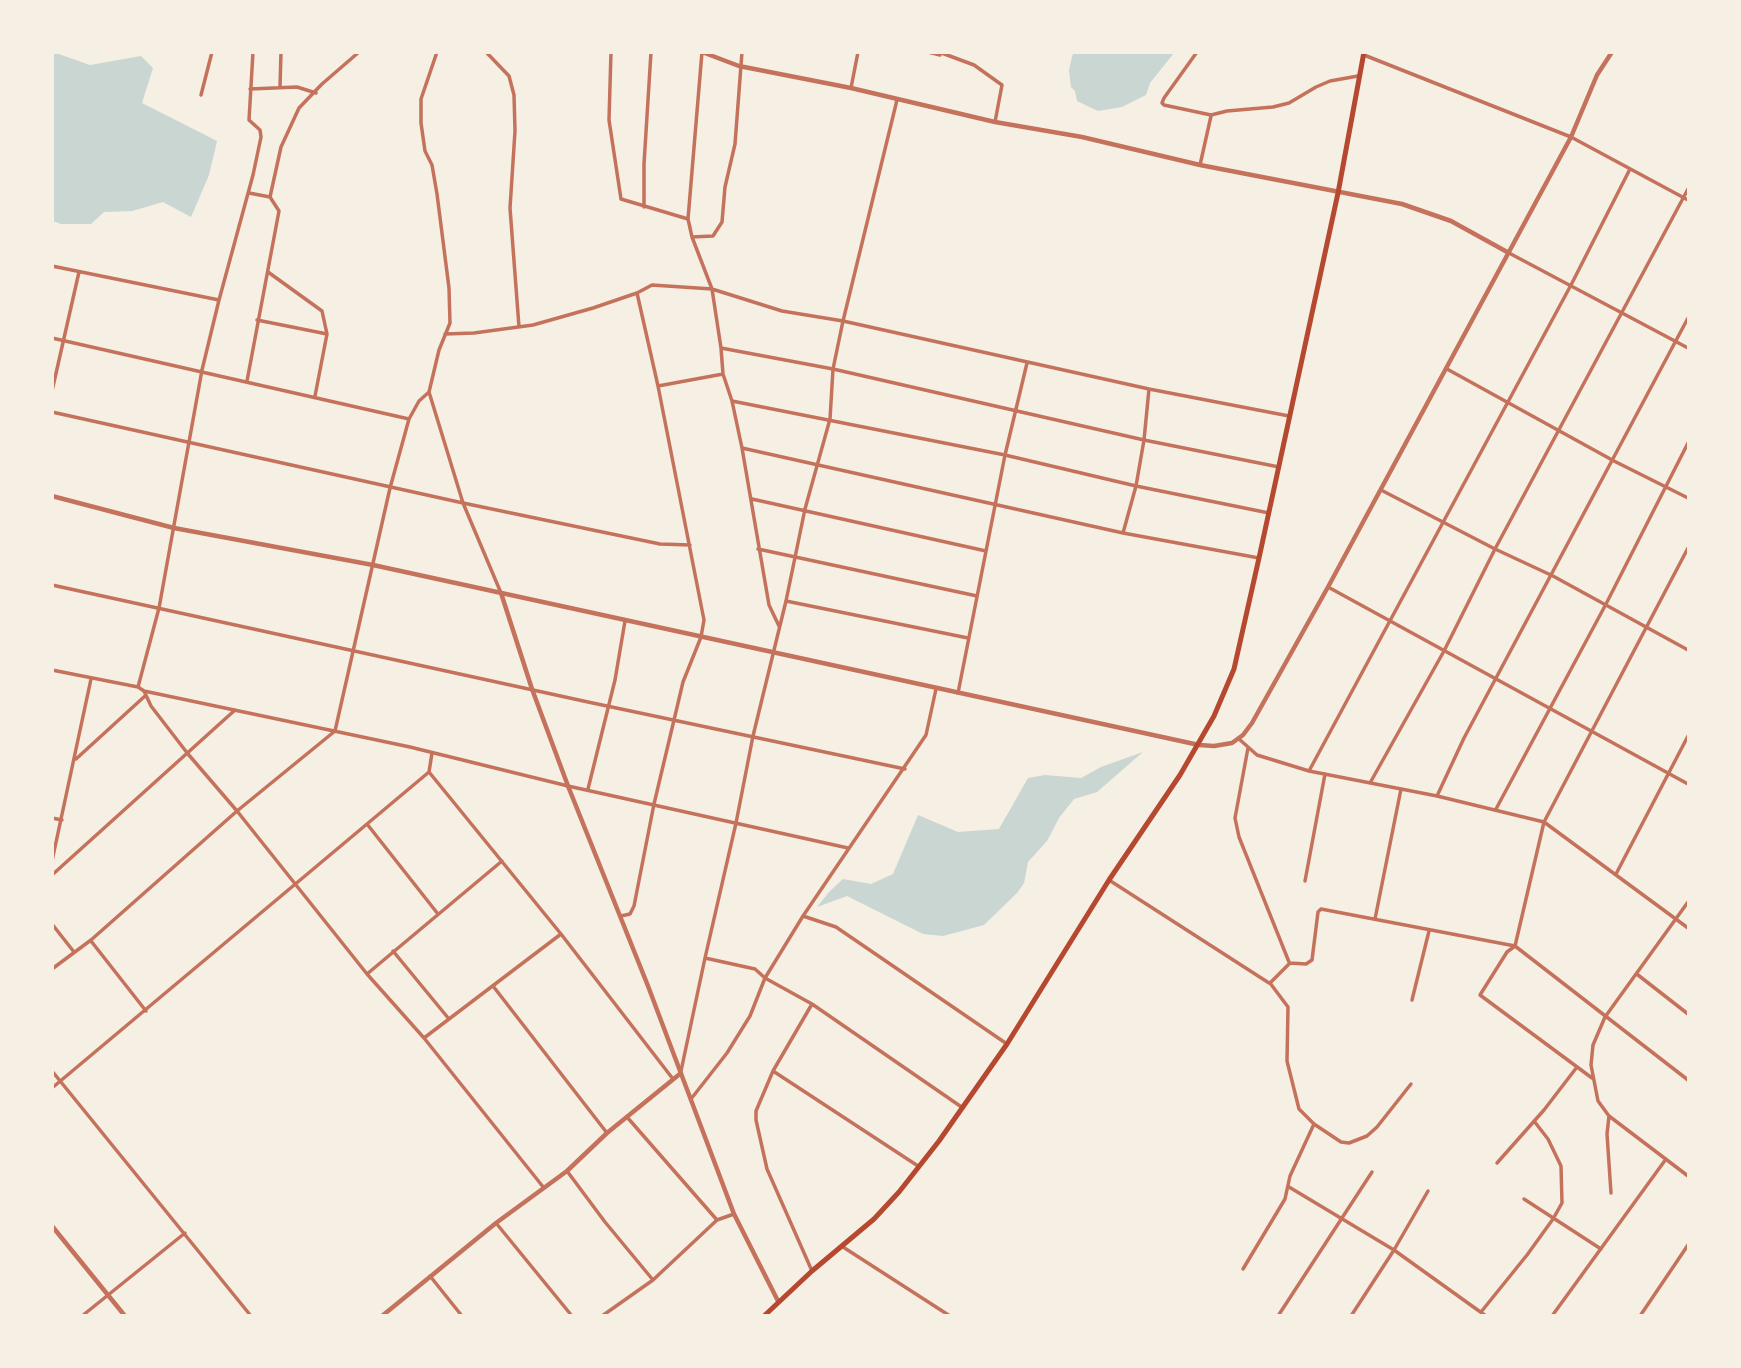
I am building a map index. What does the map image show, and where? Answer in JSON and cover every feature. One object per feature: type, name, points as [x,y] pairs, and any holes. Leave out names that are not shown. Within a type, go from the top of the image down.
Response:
[{"type":"main road","points":[[764,1315],[874,1219],[899,1192],[963,1108],[1199,745],[1214,716],[1234,669],[1291,416],[1364,54]]},
{"type":"street","points":[[201,94],[212,52]]},
{"type":"street","points":[[138,687],[159,608],[202,370],[249,193],[261,137],[260,130],[249,120],[253,52]]},
{"type":"street","points":[[280,87],[281,52]]},
{"type":"street","points":[[247,381],[279,211],[270,197],[281,147],[299,108],[359,52]]},
{"type":"street","points":[[437,52],[421,99],[421,111],[425,151],[432,165],[437,194],[449,288],[450,323],[439,350],[429,391],[463,503],[501,593],[532,689],[568,786],[734,1214],[778,1301]]},
{"type":"street","points":[[486,52],[509,76],[514,95],[515,131],[510,208],[519,327]]},
{"type":"street","points":[[611,52],[609,120],[621,198],[688,219]]},
{"type":"street","points":[[644,207],[650,52]]},
{"type":"street","points":[[779,626],[769,605],[742,449],[723,374],[712,289],[688,219],[702,52],[739,66],[851,88],[995,122],[1082,137],[1200,165],[1419,209],[1451,221],[1689,348]]},
{"type":"street","points":[[692,237],[713,236],[722,222],[725,187],[735,144],[742,52]]},
{"type":"street","points":[[851,88],[858,52]]},
{"type":"street","points":[[928,52],[941,53],[974,65],[1002,85],[995,122]]},
{"type":"street","points":[[1196,52],[1162,103],[1169,108],[1211,115],[1273,107],[1290,103],[1330,81],[1361,75]]},
{"type":"street","points":[[52,496],[174,528],[373,565],[1199,745],[1224,746],[1239,739],[1252,723],[1447,369],[1571,137],[1597,75],[1612,52]]},
{"type":"street","points":[[1364,54],[1571,137],[1686,199]]},
{"type":"street","points":[[250,89],[297,88],[316,93]]},
{"type":"street","points":[[382,1315],[496,1223],[567,1171],[607,1133],[681,1073],[794,556],[830,419],[833,369],[843,321],[897,100]]},
{"type":"street","points":[[1200,165],[1211,115]]},
{"type":"street","points":[[1309,771],[1571,285],[1630,169]]},
{"type":"street","points":[[1370,783],[1444,651],[1495,549],[1686,199],[1689,189]]},
{"type":"street","points":[[249,193],[270,197]]},
{"type":"street","points":[[52,266],[219,300]]},
{"type":"street","points":[[52,391],[79,272]]},
{"type":"street","points":[[268,272],[318,307],[324,316],[327,334],[315,396]]},
{"type":"street","points":[[445,334],[519,327],[593,308],[652,285],[712,289],[782,311],[843,321],[1149,389],[1291,416]]},
{"type":"street","points":[[620,916],[630,914],[634,906],[654,804],[683,682],[701,637],[704,620],[637,293]]},
{"type":"street","points":[[1437,796],[1464,738],[1689,318]]},
{"type":"street","points":[[257,320],[327,334]]},
{"type":"street","points":[[52,338],[409,419]]},
{"type":"street","points":[[721,348],[833,369],[1144,440],[1279,467]]},
{"type":"street","points":[[958,693],[1005,455],[1027,363]]},
{"type":"street","points":[[1447,369],[1614,461],[1689,498]]},
{"type":"street","points":[[658,386],[723,374]]},
{"type":"street","points":[[1123,533],[1136,486],[1149,389]]},
{"type":"street","points":[[52,969],[91,940],[237,811],[335,730],[390,488],[409,419],[419,401],[429,391]]},
{"type":"street","points":[[732,401],[1005,455],[1136,486],[1269,513]]},
{"type":"street","points":[[52,412],[390,488],[660,544],[690,545]]},
{"type":"street","points":[[1496,809],[1689,443]]},
{"type":"street","points":[[742,449],[1123,533],[1259,558]]},
{"type":"street","points":[[1381,490],[1553,576],[1689,650]]},
{"type":"street","points":[[751,499],[986,551]]},
{"type":"street","points":[[1592,1078],[1480,995],[1507,952],[1515,947],[1544,822],[1689,548]]},
{"type":"street","points":[[758,549],[977,596]]},
{"type":"street","points":[[52,584],[905,769]]},
{"type":"street","points":[[1328,587],[1689,784]]},
{"type":"street","points":[[786,601],[968,638]]},
{"type":"street","points":[[588,789],[615,680],[625,620]]},
{"type":"street","points":[[52,670],[138,687],[144,693],[188,754],[296,883],[367,974],[424,1038],[544,1188]]},
{"type":"street","points":[[52,860],[90,679]]},
{"type":"street","points":[[691,1099],[727,1053],[750,1016],[765,978],[803,916],[905,769],[928,731],[936,689]]},
{"type":"street","points":[[74,761],[144,693]]},
{"type":"street","points":[[144,693],[335,730],[568,786],[848,848]]},
{"type":"street","points":[[52,875],[236,709]]},
{"type":"street","points":[[1616,874],[1689,736]]},
{"type":"street","points":[[1239,739],[1248,748],[1265,757],[1309,771],[1437,796],[1544,822],[1689,928]]},
{"type":"street","points":[[1248,748],[1235,818],[1239,837],[1290,963]]},
{"type":"street","points":[[52,1088],[429,772],[432,752]]},
{"type":"street","points":[[429,772],[561,934],[673,1079]]},
{"type":"street","points":[[1305,881],[1325,774]]},
{"type":"street","points":[[1375,919],[1401,789]]},
{"type":"street","points":[[52,818],[62,820]]},
{"type":"street","points":[[367,824],[438,914]]},
{"type":"street","points":[[367,974],[502,861]]},
{"type":"street","points":[[1110,880],[1270,984],[1288,1007],[1289,1073],[1299,1109],[1314,1124],[1341,1142],[1357,1141],[1377,1128],[1411,1084]]},
{"type":"street","points":[[1689,902],[1605,1017],[1593,1045],[1592,1078],[1598,1101],[1609,1116],[1689,1176]]},
{"type":"street","points":[[1270,984],[1290,963],[1306,964],[1312,960],[1318,912],[1321,909],[1515,947],[1689,1080]]},
{"type":"street","points":[[803,916],[836,928],[1007,1044]]},
{"type":"street","points":[[52,924],[74,952]]},
{"type":"street","points":[[1412,1000],[1429,931]]},
{"type":"street","points":[[424,1038],[561,934]]},
{"type":"street","points":[[91,940],[146,1011]]},
{"type":"street","points":[[393,951],[449,1019]]},
{"type":"street","points":[[705,958],[755,969],[765,978],[812,1004],[963,1108]]},
{"type":"street","points":[[1638,975],[1689,1013]]},
{"type":"street","points":[[493,986],[607,1133]]},
{"type":"street","points":[[812,1004],[773,1072],[755,1111],[767,1170],[812,1271]]},
{"type":"street","points":[[1497,1163],[1577,1067]]},
{"type":"street","points":[[52,1071],[251,1315]]},
{"type":"street","points":[[773,1072],[918,1166]]},
{"type":"street","points":[[1609,1116],[1607,1133],[1611,1193]]},
{"type":"street","points":[[627,1117],[717,1220]]},
{"type":"street","points":[[1481,1312],[1553,1219],[1562,1203],[1561,1166],[1548,1139],[1534,1121]]},
{"type":"street","points":[[1242,1269],[1285,1199],[1290,1177],[1314,1124]]},
{"type":"street","points":[[1552,1315],[1666,1159]]},
{"type":"street","points":[[567,1171],[653,1280]]},
{"type":"street","points":[[1278,1315],[1372,1172]]},
{"type":"street","points":[[1289,1187],[1394,1250],[1486,1315]]},
{"type":"street","points":[[1351,1315],[1429,1191]]},
{"type":"street","points":[[1524,1199],[1601,1250]]},
{"type":"street","points":[[602,1315],[653,1280],[717,1220],[734,1214]]},
{"type":"street","points":[[496,1223],[572,1315]]},
{"type":"street","points":[[52,1226],[125,1315]]},
{"type":"street","points":[[82,1315],[185,1233]]},
{"type":"street","points":[[1640,1315],[1689,1245]]},
{"type":"street","points":[[843,1247],[950,1315]]},
{"type":"street","points":[[430,1276],[462,1315]]},
{"type":"shaded area","points":[[53,52],[90,65],[141,56],[153,68],[142,103],[217,141],[209,175],[191,217],[163,202],[132,211],[104,212],[91,224],[61,224],[53,221]]},
{"type":"shaded area","points":[[1073,52],[1174,53],[1150,83],[1146,95],[1122,107],[1098,111],[1077,101],[1075,91],[1071,87],[1069,70]]},
{"type":"shaded area","points":[[1143,752],[1097,792],[1074,799],[1059,818],[1047,841],[1028,862],[1024,883],[1017,893],[984,925],[943,936],[923,934],[847,896],[817,907],[843,879],[871,884],[893,874],[918,815],[958,832],[999,829],[1028,778],[1045,775],[1081,778],[1101,767]]}]
